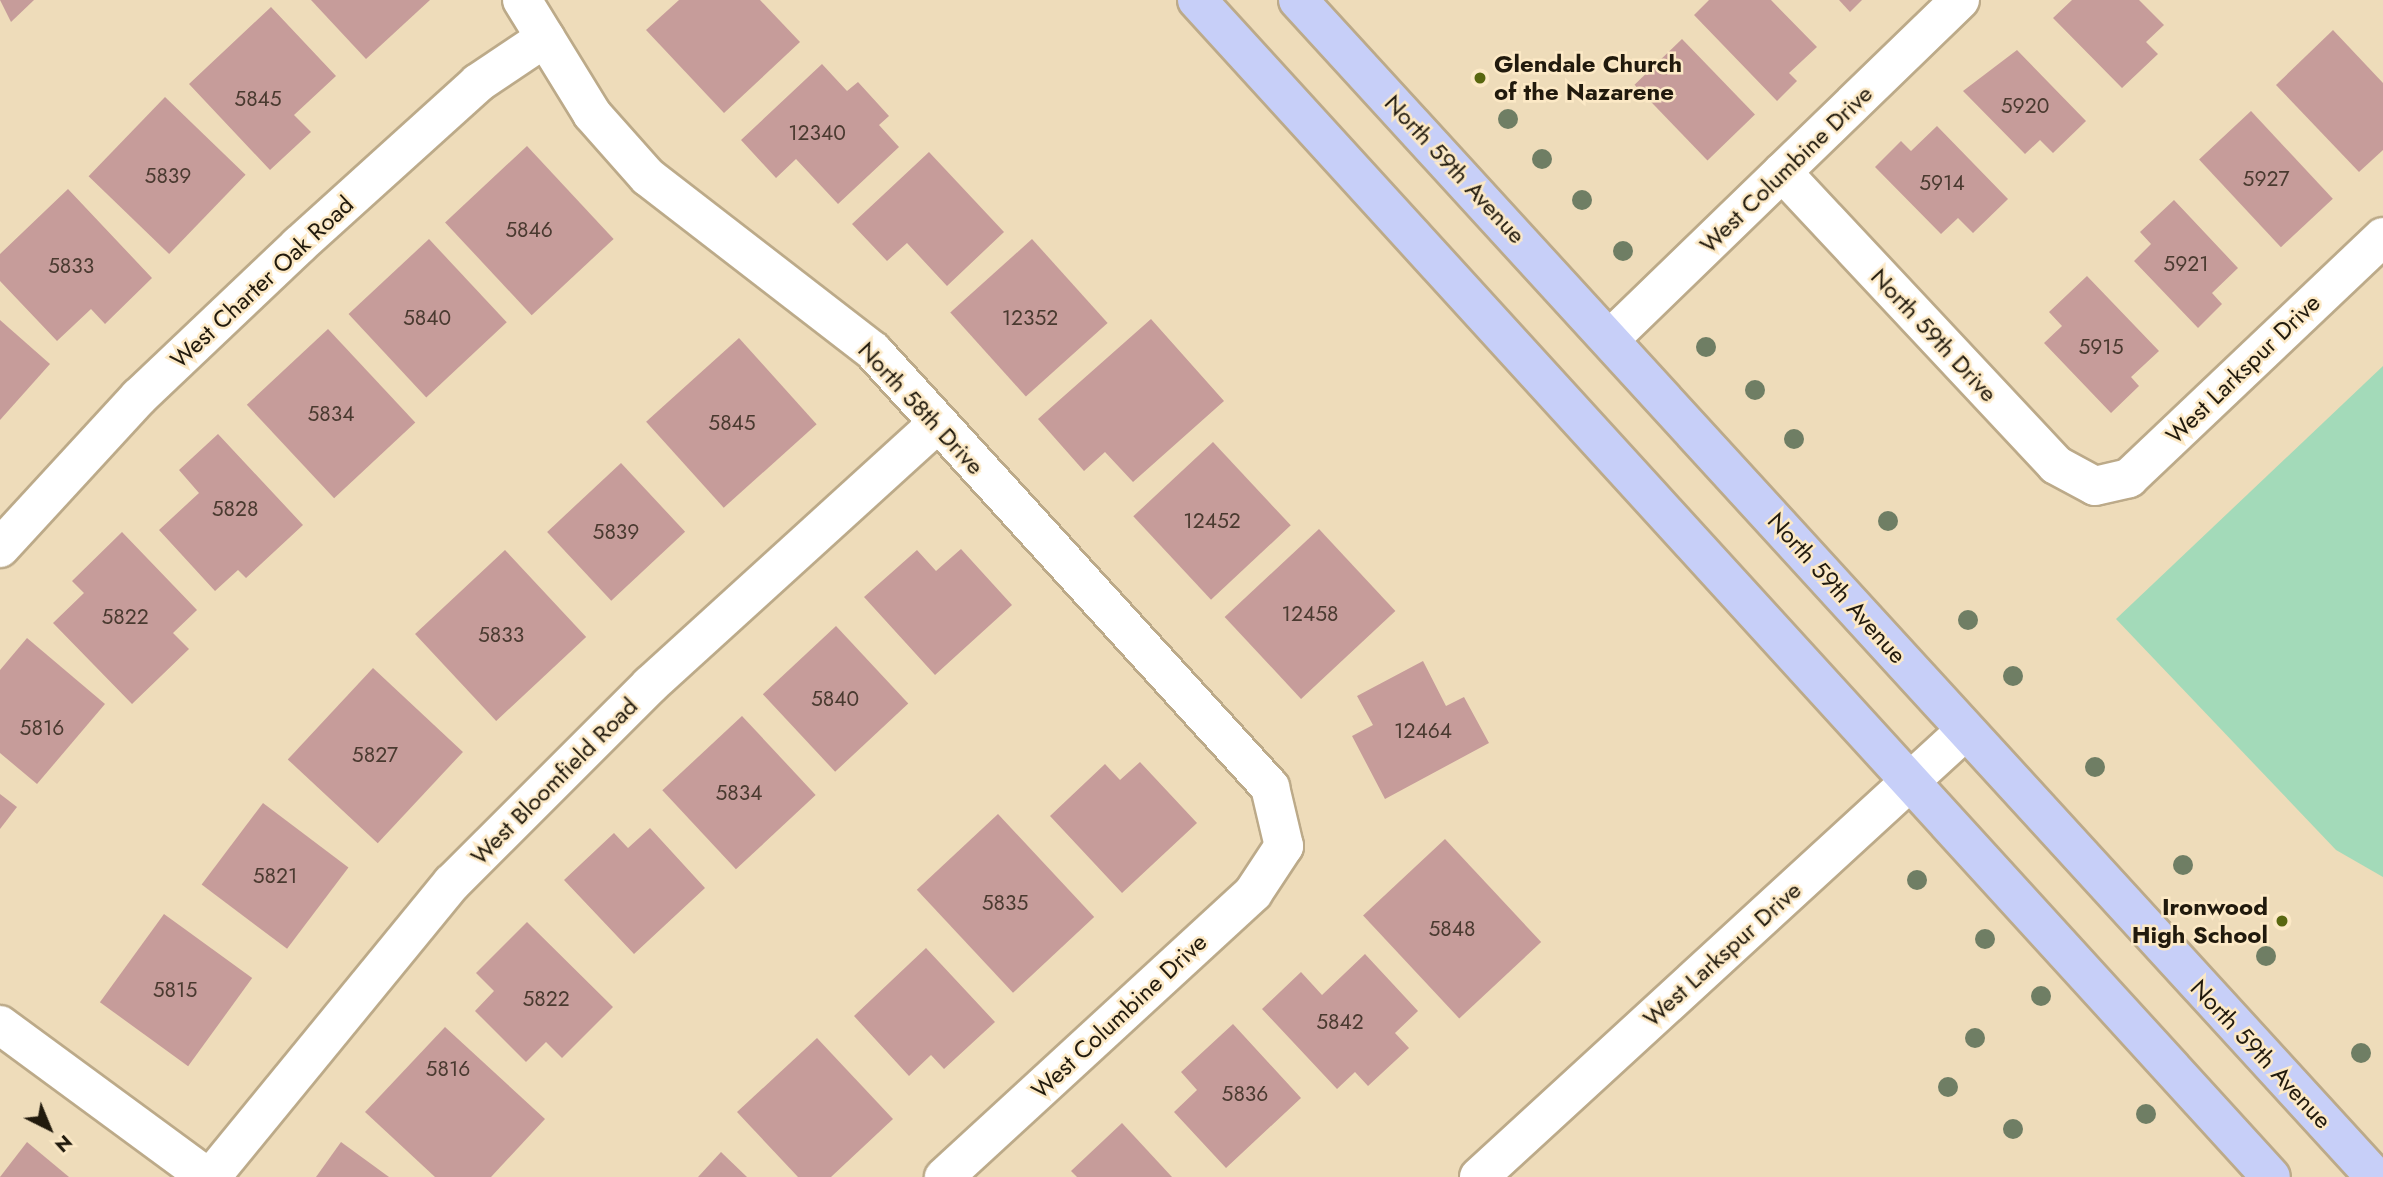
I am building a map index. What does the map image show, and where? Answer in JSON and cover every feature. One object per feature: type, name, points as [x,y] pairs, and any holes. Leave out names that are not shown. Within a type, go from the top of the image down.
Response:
[{"type":"main road","points":[[1197,0],[2271,1177]]},
{"type":"main road","name":"North 59th Avenue","points":[[1298,0],[1611,338],[1965,731],[2375,1177]]},
{"type":"street","name":"North 58th Drive","points":[[522,0],[592,114],[648,177],[873,351],[1270,787],[1284,846]]},
{"type":"street","name":"West Columbine Drive","points":[[1611,338],[1960,0]]},
{"type":"street","name":"West Charter Oak Road","points":[[0,548],[139,397],[299,245],[478,83],[545,38]]},
{"type":"street","name":"North 59th Drive","points":[[1782,172],[2056,465],[2095,486]]},
{"type":"street","name":"West Larkspur Drive","points":[[2095,486],[2129,478],[2383,237]]},
{"type":"street","name":"West Bloomfield Road","points":[[209,1177],[452,883],[650,685],[938,423]]},
{"type":"street","name":"West Larkspur Drive","points":[[1479,1177],[1965,731]]},
{"type":"street","name":"West Columbine Drive","points":[[944,1177],[1253,893],[1284,846]]},
{"type":"street","points":[[0,1025],[209,1177]]},
{"type":"green space","points":[[2383,366],[2383,877],[2336,850],[2116,619]]},
{"type":"building","points":[[0,0],[34,0],[11,22]]},
{"type":"building","points":[[311,0],[430,0],[366,59]]},
{"type":"building","points":[[679,0],[760,0],[800,42],[724,113],[646,30]]},
{"type":"building","points":[[1709,0],[1771,0],[1817,47],[1789,73],[1797,81],[1777,101],[1694,15]]},
{"type":"building","points":[[1839,0],[1862,0],[1850,12]]},
{"type":"building","points":[[2072,0],[2139,0],[2164,25],[2146,42],[2158,54],[2122,88],[2053,18]]},
{"type":"building","points":[[271,7],[336,76],[294,115],[311,132],[270,170],[189,84]]},
{"type":"building","points":[[2333,30],[2383,83],[2383,150],[2359,172],[2276,85]]},
{"type":"building","points":[[1682,39],[1755,115],[1707,160],[1635,85]]},
{"type":"building","points":[[2017,50],[2086,121],[2053,153],[2040,140],[2025,154],[1963,91]]},
{"type":"building","points":[[822,64],[847,91],[858,82],[889,116],[879,125],[899,147],[838,204],[796,159],[776,178],[741,140]]},
{"type":"building","points":[[165,97],[246,175],[169,254],[89,176]]},
{"type":"building","points":[[2251,111],[2333,199],[2281,247],[2199,159]]},
{"type":"building","points":[[1937,126],[2008,199],[1973,233],[1958,218],[1941,234],[1875,167],[1901,141],[1911,151]]},
{"type":"building","points":[[527,146],[614,239],[532,315],[445,222]]},
{"type":"building","points":[[929,152],[1004,232],[947,286],[907,243],[887,261],[852,224]]},
{"type":"building","points":[[68,189],[152,278],[105,324],[91,309],[57,341],[0,281],[0,254]]},
{"type":"building","points":[[2174,200],[2238,268],[2212,293],[2222,304],[2198,328],[2134,261],[2151,244],[2140,232]]},
{"type":"building","points":[[429,239],[507,322],[426,397],[349,314]]},
{"type":"building","points":[[1032,239],[1108,323],[1026,397],[950,313]]},
{"type":"building","points":[[2087,276],[2159,351],[2131,377],[2139,386],[2111,413],[2044,343],[2062,326],[2049,312]]},
{"type":"building","points":[[1151,319],[1224,401],[1133,482],[1105,452],[1084,471],[1038,419]]},
{"type":"building","points":[[0,320],[50,364],[0,420]]},
{"type":"building","points":[[328,329],[415,423],[334,498],[247,405]]},
{"type":"building","points":[[739,338],[817,424],[724,508],[646,422]]},
{"type":"building","points":[[218,434],[303,525],[246,578],[238,570],[215,591],[159,530],[199,493],[179,470]]},
{"type":"building","points":[[1213,442],[1291,525],[1211,600],[1133,516]]},
{"type":"building","points":[[621,463],[685,532],[611,601],[547,532]]},
{"type":"building","points":[[1319,529],[1395,611],[1301,699],[1225,617]]},
{"type":"building","points":[[122,532],[197,610],[173,633],[189,649],[132,704],[53,623],[84,593],[72,581]]},
{"type":"building","points":[[961,549],[1012,605],[935,675],[864,597],[917,550],[936,571]]},
{"type":"building","points":[[505,550],[586,637],[496,721],[415,634]]},
{"type":"building","points":[[836,626],[908,704],[835,772],[763,694]]},
{"type":"building","points":[[27,638],[105,704],[37,784],[0,753],[0,670]]},
{"type":"building","points":[[1423,661],[1446,706],[1464,697],[1489,743],[1385,799],[1352,736],[1373,725],[1357,696]]},
{"type":"building","points":[[373,668],[463,752],[378,843],[288,759]]},
{"type":"building","points":[[742,716],[816,795],[736,869],[662,790]]},
{"type":"building","points":[[1140,762],[1197,823],[1122,893],[1050,816],[1105,764],[1120,780]]},
{"type":"building","points":[[0,794],[17,807],[0,829]]},
{"type":"building","points":[[263,803],[348,867],[287,949],[202,884]]},
{"type":"building","points":[[998,814],[1094,917],[1013,993],[917,890]]},
{"type":"building","points":[[650,828],[705,888],[634,954],[564,880],[614,833],[628,848]]},
{"type":"building","points":[[1445,839],[1541,942],[1459,1019],[1363,915]]},
{"type":"building","points":[[164,914],[252,978],[188,1066],[100,1002]]},
{"type":"building","points":[[527,922],[613,1007],[562,1058],[546,1042],[526,1062],[475,1011],[494,991],[476,973]]},
{"type":"building","points":[[926,948],[995,1022],[944,1069],[931,1055],[909,1076],[854,1016]]},
{"type":"building","points":[[1365,954],[1418,1011],[1395,1033],[1409,1048],[1368,1086],[1355,1072],[1337,1089],[1262,1009],[1301,972],[1322,995]]},
{"type":"building","points":[[1233,1024],[1301,1098],[1226,1168],[1174,1112],[1197,1090],[1181,1072]]},
{"type":"building","points":[[445,1027],[545,1119],[491,1177],[435,1177],[365,1112]]},
{"type":"building","points":[[817,1038],[893,1119],[831,1177],[798,1177],[737,1112]]},
{"type":"building","points":[[1122,1123],[1172,1177],[1077,1177],[1071,1171]]},
{"type":"building","points":[[27,1142],[69,1177],[0,1177]]},
{"type":"building","points":[[341,1142],[389,1177],[316,1177]]},
{"type":"building","points":[[721,1152],[747,1177],[698,1177]]},
{"type":"place","name":"Glendale Church of the Nazarene","points":[[1480,78]]},
{"type":"place","name":"Ironwood High School","points":[[2282,921]]}]
